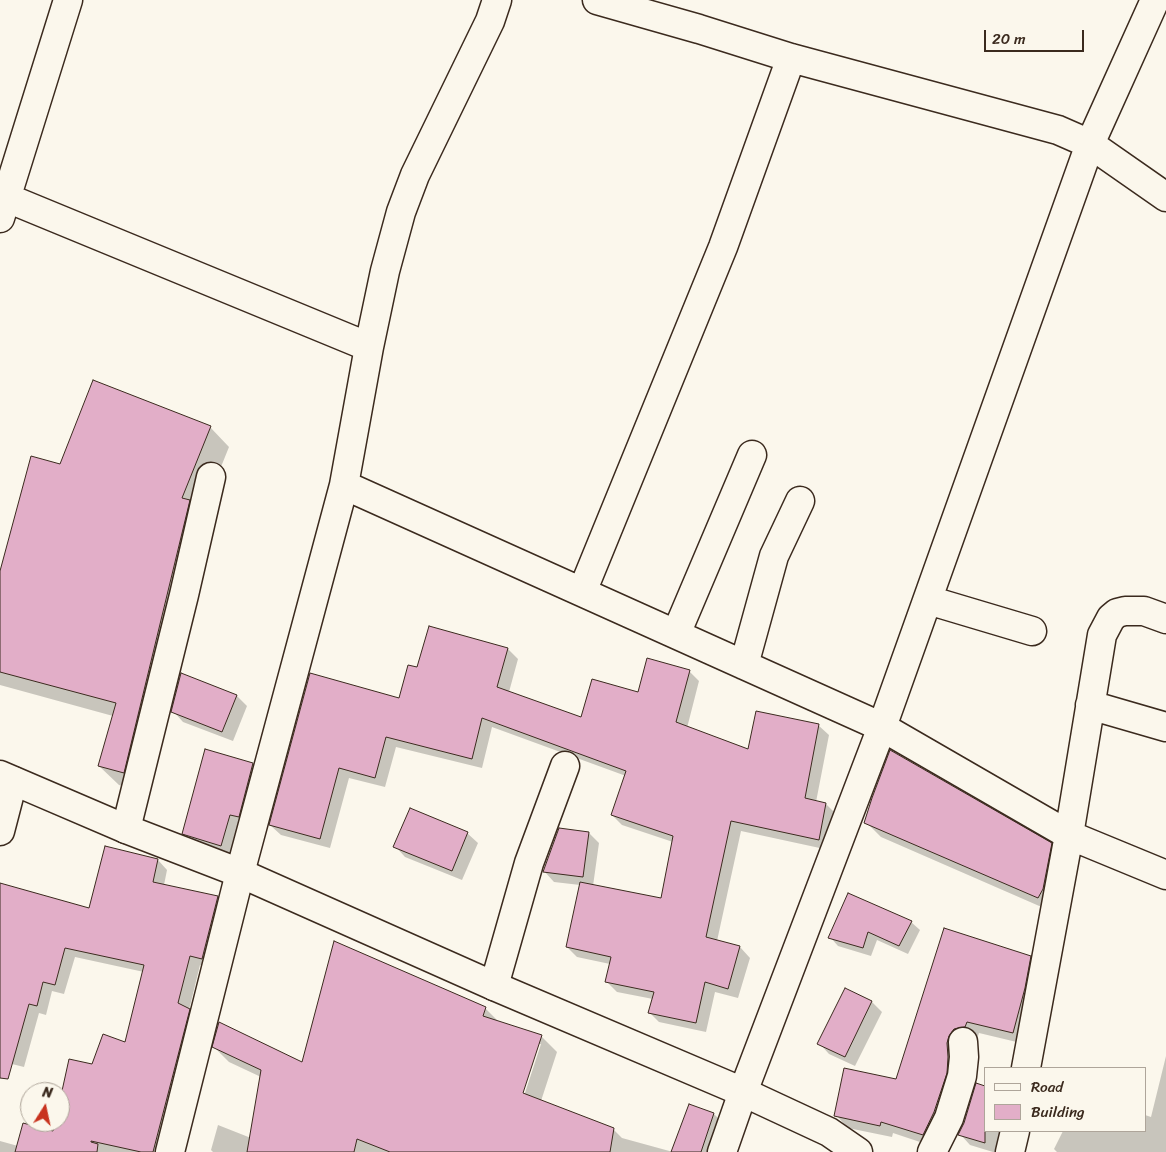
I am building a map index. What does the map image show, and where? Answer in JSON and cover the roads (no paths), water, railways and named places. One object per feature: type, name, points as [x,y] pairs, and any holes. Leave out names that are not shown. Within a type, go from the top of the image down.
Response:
[{"type":"street","points":[[68,0],[2,204],[369,347]]},
{"type":"street","points":[[170,1152],[240,873],[344,485],[369,347],[385,272],[401,212],[415,175],[490,21],[497,0]]},
{"type":"street","points":[[597,0],[791,58],[1058,130],[1090,144],[1166,197]]},
{"type":"street","points":[[722,1152],[882,727],[1090,144],[1155,0]]},
{"type":"street","points":[[582,592],[723,247],[791,58]]},
{"type":"street","points":[[676,634],[752,455]]},
{"type":"street","points":[[126,828],[184,595],[210,477]]},
{"type":"street","points":[[344,485],[882,727],[1069,835],[1166,875]]},
{"type":"street","points":[[744,665],[774,556],[800,502]]},
{"type":"street","points":[[928,600],[1032,630]]},
{"type":"street","points":[[1026,1067],[1069,835],[1102,635],[1111,618],[1117,613],[1125,611],[1144,611],[1166,619]]},
{"type":"street","points":[[1090,705],[1166,727]]},
{"type":"street","points":[[494,986],[529,863],[565,766]]},
{"type":"street","points":[[0,831],[6,778],[240,873],[494,986],[743,1092],[829,1132],[858,1152]]},
{"type":"street","points":[[932,1152],[949,1118],[962,1076],[963,1042]]},
{"type":"street","points":[[1010,1152],[1015,1132]]}]
